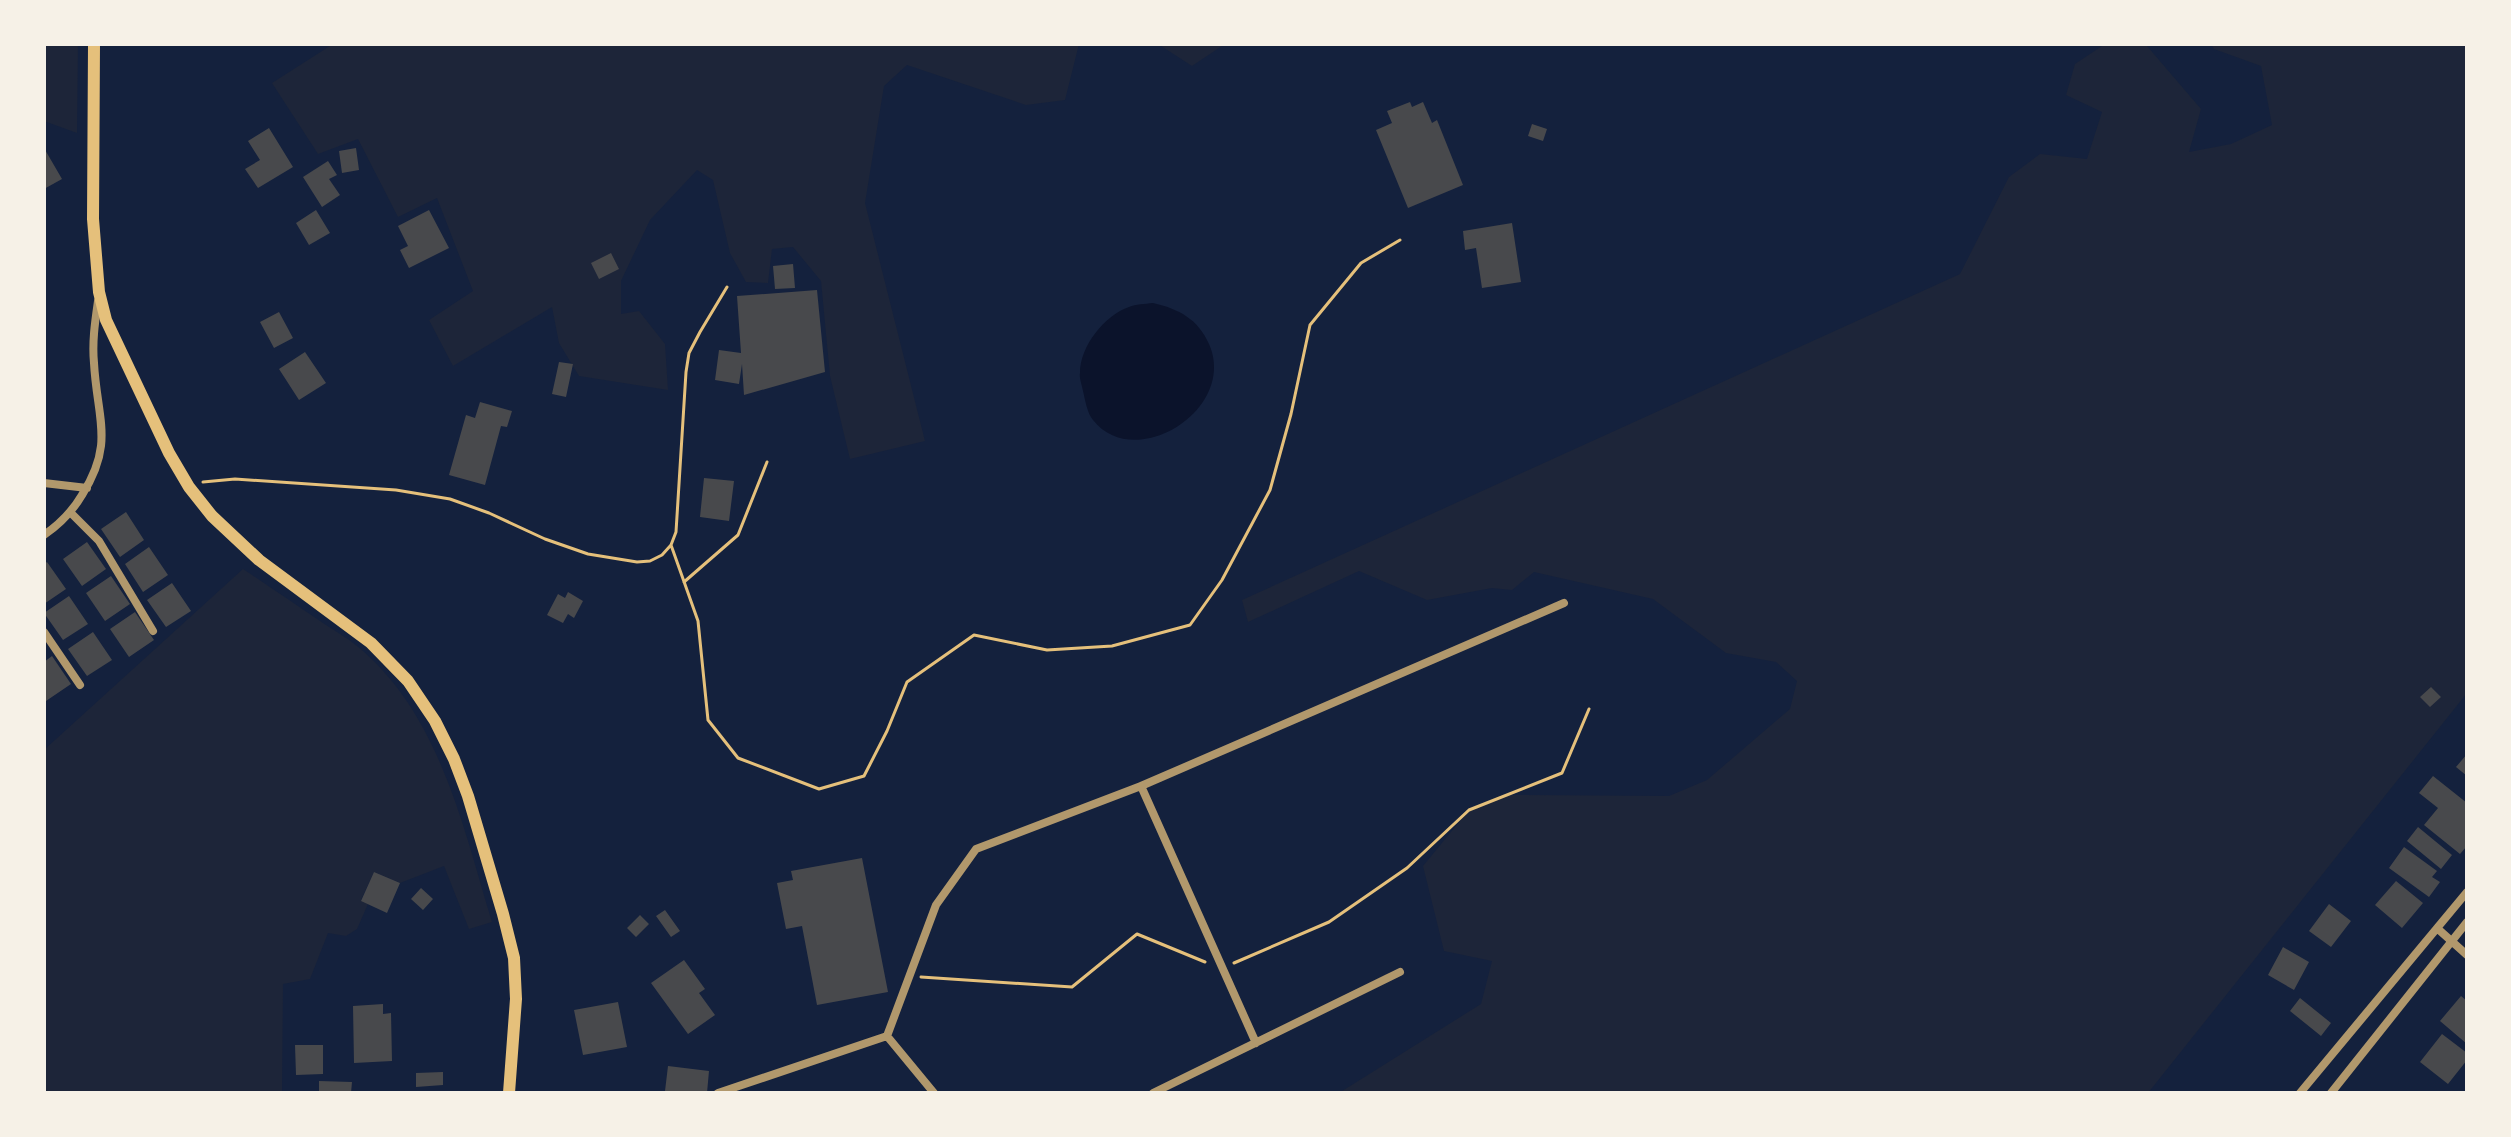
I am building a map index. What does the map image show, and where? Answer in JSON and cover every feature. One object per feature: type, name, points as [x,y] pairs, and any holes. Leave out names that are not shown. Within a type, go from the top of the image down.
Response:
[{"type":"main road","points":[[94,44],[93,219],[99,292],[106,320],[169,453],[189,487],[212,516],[247,550],[371,643],[408,681],[435,721],[468,796],[514,958],[516,999],[509,1093]]},
{"type":"street","points":[[44,535],[71,513],[96,472],[102,444],[93,346],[99,292]]},
{"type":"street","points":[[44,483],[87,488]]},
{"type":"street","points":[[71,513],[99,541],[153,631]]},
{"type":"street","points":[[887,1036],[936,905],[976,849],[1141,786],[1564,603]]},
{"type":"street","points":[[44,632],[80,685]]},
{"type":"street","points":[[1141,786],[1256,1043]]},
{"type":"street","points":[[2300,1093],[2467,892]]},
{"type":"street","points":[[2331,1093],[2467,922]]},
{"type":"street","points":[[2438,929],[2467,955]]},
{"type":"street","points":[[1153,1093],[1400,972]]},
{"type":"street","points":[[718,1093],[887,1036]]},
{"type":"street","points":[[887,1036],[934,1093]]},
{"type":"path","points":[[671,545],[698,621],[708,720],[738,758],[819,789],[864,776],[907,682],[974,635],[1047,650],[1112,646],[1190,625],[1222,580],[1270,490],[1291,414],[1310,325],[1361,263],[1400,240]]},
{"type":"path","points":[[189,487],[206,481],[235,479],[396,490],[468,505],[588,554],[637,562],[650,561],[662,555],[671,545],[676,532],[689,353],[727,287]]},
{"type":"path","points":[[684,582],[738,535],[767,462]]},
{"type":"path","points":[[909,976],[1072,987],[1137,934],[1223,969],[1329,922],[1407,868],[1469,810],[1562,773],[1589,709]]},
{"type":"shaded area","points":[[44,44],[78,44],[77,133],[44,121]]},
{"type":"shaded area","points":[[333,44],[1079,44],[1065,100],[1026,105],[907,65],[884,86],[865,203],[925,441],[850,459],[830,376],[821,281],[793,247],[772,249],[768,283],[746,282],[730,253],[713,180],[697,170],[650,220],[621,281],[621,314],[639,311],[665,344],[668,390],[579,376],[559,343],[552,307],[453,366],[429,320],[473,291],[437,198],[398,217],[358,139],[318,154],[272,83]]},
{"type":"shaded area","points":[[1158,44],[1225,44],[1192,66]]},
{"type":"shaded area","points":[[2105,44],[2147,46],[2201,109],[2189,152],[2231,144],[2272,125],[2261,66],[2214,49],[2211,44],[2467,44],[2467,693],[2148,1093],[1339,1093],[1481,1004],[1492,961],[1444,951],[1423,866],[1469,810],[1509,795],[1669,796],[1707,780],[1790,709],[1797,681],[1776,662],[1726,653],[1653,599],[1534,572],[1512,590],[1492,588],[1427,600],[1359,571],[1248,622],[1242,600],[1960,274],[2009,177],[2040,154],[2087,159],[2102,112],[2066,95],[2075,64]]},
{"type":"shaded area","points":[[1153,303],[1179,312],[1199,328],[1209,344],[1214,368],[1209,391],[1196,411],[1177,427],[1155,437],[1132,440],[1111,435],[1091,417],[1080,379],[1081,363],[1089,342],[1111,317],[1132,306]]},
{"type":"shaded area","points":[[243,569],[359,647],[390,679],[412,709],[446,777],[492,922],[469,929],[444,866],[400,883],[374,872],[361,900],[368,904],[357,929],[346,936],[328,933],[310,979],[283,984],[282,1093],[44,1093],[44,750]]},
{"type":"building","points":[[1410,102],[1412,107],[1423,102],[1432,123],[1437,120],[1463,185],[1408,208],[1376,130],[1392,123],[1387,111]]},
{"type":"building","points":[[1532,124],[1547,129],[1543,141],[1528,136]]},
{"type":"building","points":[[269,128],[293,167],[258,188],[245,169],[260,160],[248,141]]},
{"type":"building","points":[[44,148],[62,179],[44,189]]},
{"type":"building","points":[[356,148],[359,170],[342,173],[339,151]]},
{"type":"building","points":[[328,161],[337,175],[329,179],[340,195],[322,207],[303,177]]},
{"type":"building","points":[[316,210],[330,233],[309,245],[296,223]]},
{"type":"building","points":[[429,210],[449,248],[409,268],[400,250],[408,246],[398,226]]},
{"type":"building","points":[[1512,223],[1521,282],[1482,288],[1476,248],[1465,250],[1463,231]]},
{"type":"building","points":[[611,253],[619,269],[599,279],[591,263]]},
{"type":"building","points":[[793,264],[795,288],[775,289],[773,266]]},
{"type":"building","points":[[817,290],[825,372],[744,395],[742,364],[739,384],[715,380],[719,350],[741,353],[737,296]]},
{"type":"building","points":[[279,312],[293,338],[274,348],[260,322]]},
{"type":"building","points":[[305,352],[326,383],[299,400],[279,369]]},
{"type":"building","points":[[559,362],[573,364],[566,397],[552,394]]},
{"type":"building","points":[[480,402],[512,411],[507,427],[501,426],[485,485],[449,475],[466,415],[475,418]]},
{"type":"building","points":[[704,478],[734,481],[729,521],[700,517]]},
{"type":"building","points":[[126,512],[144,540],[120,557],[101,529]]},
{"type":"building","points":[[87,542],[106,569],[82,586],[63,559]]},
{"type":"building","points":[[149,547],[168,575],[143,592],[125,564]]},
{"type":"building","points":[[47,562],[66,589],[44,604],[44,564]]},
{"type":"building","points":[[111,576],[130,604],[105,621],[86,593]]},
{"type":"building","points":[[172,583],[191,611],[166,627],[147,600]]},
{"type":"building","points":[[568,592],[583,601],[574,618],[568,614],[563,623],[547,615],[558,594],[565,598]]},
{"type":"building","points":[[69,596],[88,624],[63,640],[44,613]]},
{"type":"building","points":[[135,612],[154,640],[129,657],[110,629]]},
{"type":"building","points":[[93,632],[112,660],[87,676],[68,649]]},
{"type":"building","points":[[52,656],[71,684],[46,701],[44,662]]},
{"type":"building","points":[[2431,687],[2441,697],[2430,707],[2420,697]]},
{"type":"building","points":[[2467,754],[2467,776],[2456,767]]},
{"type":"building","points":[[2433,776],[2467,803],[2467,846],[2460,854],[2424,825],[2438,808],[2419,793]]},
{"type":"building","points":[[2418,827],[2452,855],[2441,869],[2407,841]]},
{"type":"building","points":[[2404,847],[2437,871],[2432,877],[2440,882],[2429,897],[2389,868]]},
{"type":"building","points":[[862,858],[888,992],[817,1005],[802,926],[786,929],[777,883],[793,880],[791,871]]},
{"type":"building","points":[[374,872],[400,883],[387,913],[361,901]]},
{"type":"building","points":[[2396,881],[2423,903],[2402,928],[2375,905]]},
{"type":"building","points":[[421,888],[433,899],[423,910],[411,899]]},
{"type":"building","points":[[2329,904],[2351,921],[2331,947],[2309,931]]},
{"type":"building","points":[[665,910],[680,931],[671,937],[656,916]]},
{"type":"building","points":[[640,915],[649,924],[636,937],[627,928]]},
{"type":"building","points":[[2283,947],[2309,962],[2294,990],[2268,975]]},
{"type":"building","points":[[684,960],[705,989],[699,993],[715,1015],[688,1034],[651,983]]},
{"type":"building","points":[[2461,996],[2467,1001],[2467,1044],[2440,1021]]},
{"type":"building","points":[[2300,998],[2331,1023],[2321,1036],[2290,1011]]},
{"type":"building","points":[[618,1002],[627,1047],[583,1055],[574,1010]]},
{"type":"building","points":[[383,1004],[383,1014],[391,1013],[392,1061],[354,1063],[353,1006]]},
{"type":"building","points":[[2442,1034],[2467,1053],[2467,1060],[2448,1084],[2420,1062]]},
{"type":"building","points":[[295,1045],[323,1045],[323,1074],[296,1075]]},
{"type":"building","points":[[668,1066],[709,1071],[707,1093],[665,1091]]},
{"type":"building","points":[[443,1072],[443,1085],[416,1087],[416,1073]]},
{"type":"building","points":[[319,1081],[352,1082],[351,1093],[319,1093]]}]
